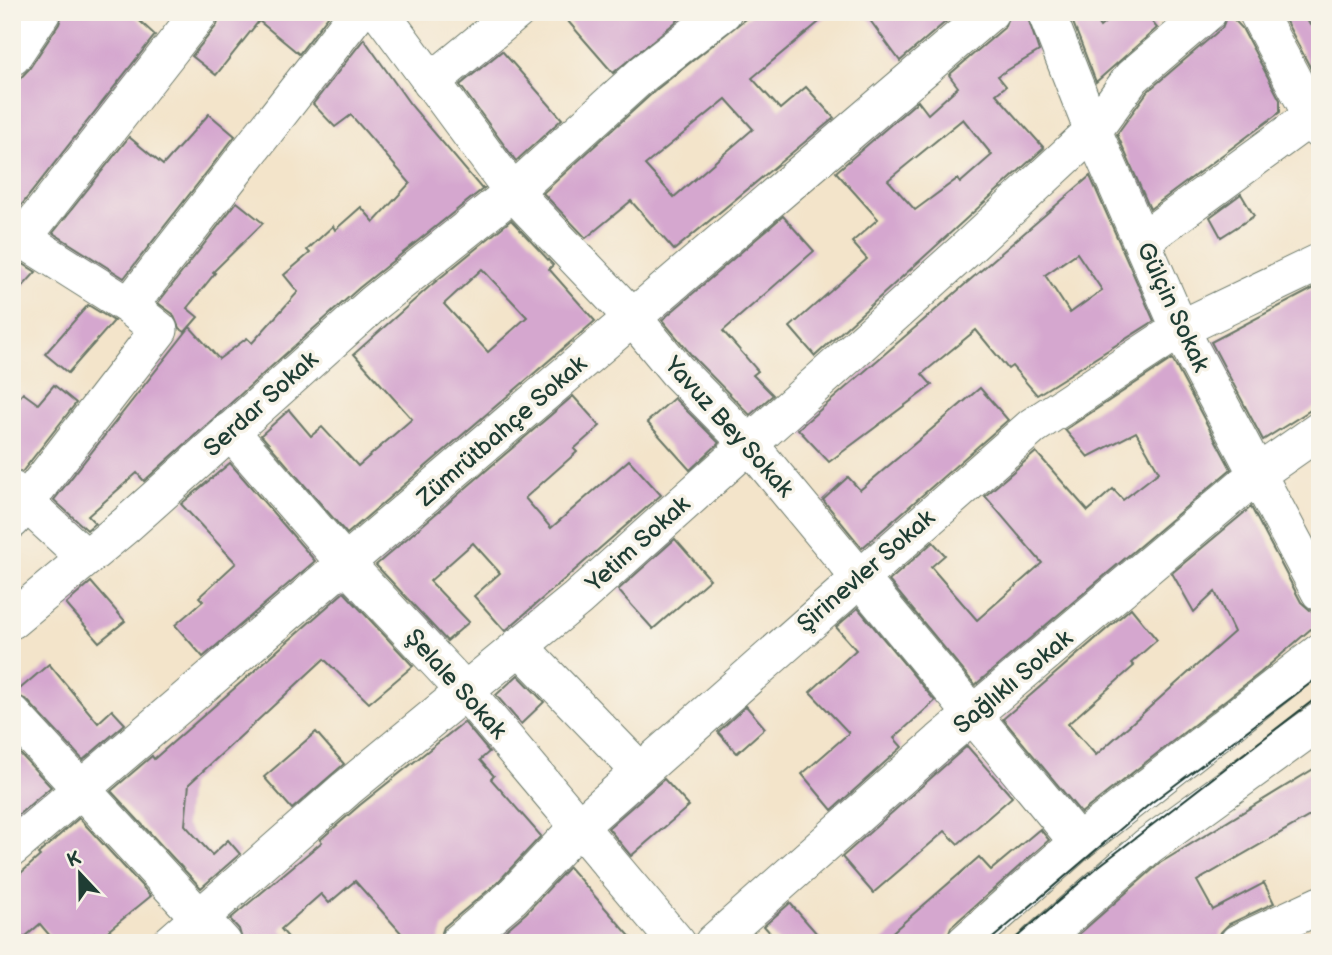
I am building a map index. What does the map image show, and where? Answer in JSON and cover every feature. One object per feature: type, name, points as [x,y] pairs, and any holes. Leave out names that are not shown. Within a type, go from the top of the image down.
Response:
[{"type":"street","points":[[12,57],[42,12]]},
{"type":"street","points":[[86,558],[17,504],[159,330],[129,306],[17,236],[200,12]]},
{"type":"street","points":[[129,306],[358,12]]},
{"type":"street","name":"Yavuz Bey Sokak","points":[[380,12],[513,192],[633,318],[677,371],[749,444],[1078,842]]},
{"type":"street","points":[[430,82],[516,12]]},
{"type":"street","name":"Serdar Sokak","points":[[12,620],[86,558],[373,303],[513,192],[644,73],[723,12]]},
{"type":"street","name":"Zümrütbahçe Sokak","points":[[12,848],[990,12]]},
{"type":"street","name":"Gülçin Sokak","points":[[1046,12],[1093,131],[1180,329],[1320,592]]},
{"type":"street","name":"Yetim Sokak","points":[[172,943],[212,930],[465,691],[577,599],[964,252],[1093,131],[1132,76],[1208,12]]},
{"type":"street","points":[[1143,240],[1317,119],[1257,12]]},
{"type":"street","name":"Şirinevler Sokak","points":[[458,943],[511,898],[579,826],[640,771],[858,576],[1033,426],[1180,329],[1320,261]]},
{"type":"street","name":"Sağlıklı Sokak","points":[[713,943],[972,715],[1256,474],[1320,430]]},
{"type":"street","name":"Şelale Sokak","points":[[230,431],[346,564],[465,691],[677,943]]},
{"type":"street","points":[[519,646],[640,771]]},
{"type":"street","points":[[965,943],[1078,842],[1320,652]]},
{"type":"street","points":[[12,714],[80,791],[212,930]]},
{"type":"street","points":[[1037,943],[1148,846],[1320,721]]},
{"type":"street","points":[[1238,943],[1320,905]]},
{"type":"building","points":[[63,12],[130,12],[155,35],[16,212],[12,211],[12,87],[29,69],[59,24]]},
{"type":"building","points":[[221,12],[331,12],[299,54],[259,21],[216,75],[192,56],[217,25]]},
{"type":"building","points":[[560,12],[688,12],[613,73]]},
{"type":"building","points":[[754,12],[831,12],[752,78],[780,109],[806,87],[834,118],[674,250],[631,201],[586,238],[543,193],[657,89]],"holes":[[[726,99],[753,129],[674,197],[645,165]]]},
{"type":"building","points":[[864,12],[957,12],[900,61]]},
{"type":"building","points":[[1010,12],[1026,12],[1039,51],[998,76],[1006,86],[996,94],[1044,148],[815,356],[790,327],[867,259],[852,242],[878,219],[836,172],[918,101],[928,114],[958,87],[949,75],[1004,28]],"holes":[[[963,119],[992,155],[960,183],[957,179],[915,210],[888,180]]]},
{"type":"building","points":[[1069,12],[1090,12],[1100,27],[1117,12],[1144,12],[1157,28],[1096,82]]},
{"type":"building","points":[[1281,12],[1303,12],[1310,25],[1320,19],[1320,86]]},
{"type":"building","points":[[1228,13],[1242,28],[1280,100],[1280,112],[1150,209],[1117,134],[1148,91],[1222,28]]},
{"type":"building","points":[[364,39],[410,104],[481,188],[484,188],[359,288],[144,481],[137,473],[88,516],[95,523],[87,530],[54,500],[190,327],[219,359],[247,338],[252,343],[298,292],[284,275],[310,253],[307,250],[333,226],[335,230],[361,207],[374,222],[410,183],[351,115],[335,127],[313,104]]},
{"type":"building","points":[[502,51],[562,119],[516,161],[460,85]]},
{"type":"building","points":[[209,114],[235,136],[124,278],[53,233],[129,137],[163,165]]},
{"type":"building","points":[[1090,176],[1154,321],[1037,395],[1012,366],[1008,369],[976,330],[922,374],[932,385],[829,462],[798,429]],"holes":[[[1077,253],[1102,290],[1070,313],[1045,275]]]},
{"type":"building","points":[[1241,194],[1254,216],[1221,237],[1210,217]]},
{"type":"building","points":[[237,202],[263,223],[213,272],[215,273],[187,308],[198,317],[185,332],[179,328],[173,314],[158,303]]},
{"type":"building","points":[[783,216],[814,251],[723,331],[758,371],[753,375],[773,395],[750,415],[693,357],[662,320]]},
{"type":"building","points":[[511,220],[553,265],[549,269],[595,321],[347,534],[261,435],[289,410],[311,436],[322,427],[358,466],[412,419],[354,354],[429,287]],"holes":[[[482,269],[527,317],[488,352],[444,304]]]},
{"type":"building","points":[[12,257],[36,272],[12,298]]},
{"type":"building","points":[[1320,285],[1320,404],[1263,440],[1211,342]]},
{"type":"building","points":[[88,305],[114,321],[68,373],[45,354]]},
{"type":"building","points":[[1172,359],[1231,469],[975,685],[889,581],[933,542],[945,555],[931,567],[977,620],[1042,563],[985,496],[1036,452],[1088,511],[1113,489],[1123,500],[1159,472],[1136,432],[1088,457],[1065,430]]},
{"type":"building","points":[[54,385],[76,403],[22,472],[12,470],[12,406],[23,393],[38,404]]},
{"type":"building","points":[[980,388],[1008,420],[862,548],[823,500],[848,477],[860,490]]},
{"type":"building","points":[[573,396],[600,426],[574,449],[577,452],[525,498],[551,528],[629,460],[661,495],[505,631],[474,596],[500,573],[473,543],[430,581],[469,622],[447,641],[376,565]]},
{"type":"building","points":[[674,398],[719,443],[690,470],[647,422]]},
{"type":"building","points":[[230,463],[315,561],[203,657],[175,625],[203,601],[199,597],[236,563],[181,504]]},
{"type":"building","points":[[1251,507],[1301,602],[1310,610],[1320,613],[1320,621],[1260,673],[1081,813],[1003,719],[1131,608],[1157,640],[1131,663],[1134,666],[1068,724],[1096,755],[1234,632],[1215,592],[1194,612],[1172,573]]},
{"type":"building","points":[[675,539],[710,579],[653,629],[618,590]]},
{"type":"building","points":[[91,582],[125,621],[99,642],[66,604]]},
{"type":"building","points":[[344,592],[413,666],[369,703],[324,659],[189,784],[185,825],[212,855],[228,840],[240,854],[201,888],[111,791],[152,756],[154,759]]},
{"type":"building","points":[[858,608],[935,701],[894,738],[902,747],[832,810],[802,774],[849,733],[810,692],[856,650],[836,627]]},
{"type":"building","points":[[49,664],[98,723],[112,710],[125,724],[83,760],[27,700],[14,694]]},
{"type":"building","points":[[518,675],[544,702],[521,724],[496,695]]},
{"type":"building","points":[[746,706],[765,728],[737,753],[718,732]]},
{"type":"building","points":[[464,722],[489,752],[480,760],[494,776],[491,779],[541,836],[497,883],[444,927],[438,943],[410,943],[355,881],[329,903],[321,894],[281,929],[293,943],[243,943],[239,929],[230,919],[322,842],[320,840],[360,805]]},
{"type":"building","points":[[316,732],[344,764],[292,809],[264,777]]},
{"type":"building","points":[[12,745],[51,787],[12,820]]},
{"type":"building","points":[[967,746],[1012,797],[958,844],[945,831],[873,893],[842,857]]},
{"type":"building","points":[[1320,765],[1320,810],[1197,881],[1213,910],[1264,883],[1274,903],[1229,924],[1221,932],[1217,943],[1069,943],[1160,863]]},
{"type":"building","points":[[664,779],[689,806],[631,856],[608,828]]},
{"type":"building","points":[[79,818],[151,896],[98,939],[94,934],[84,943],[56,943],[40,924],[18,943],[12,943],[12,881]]},
{"type":"building","points":[[1040,829],[1049,840],[951,927],[945,943],[880,943],[979,857],[991,870]]},
{"type":"building","points":[[569,867],[636,943],[491,943],[526,913]]},
{"type":"building","points":[[790,903],[825,943],[779,943],[764,926]]},
{"type":"tram line","points":[[987,943],[1151,803],[1320,676]]},
{"type":"tram line","points":[[1010,943],[1099,866],[1320,695]]}]
